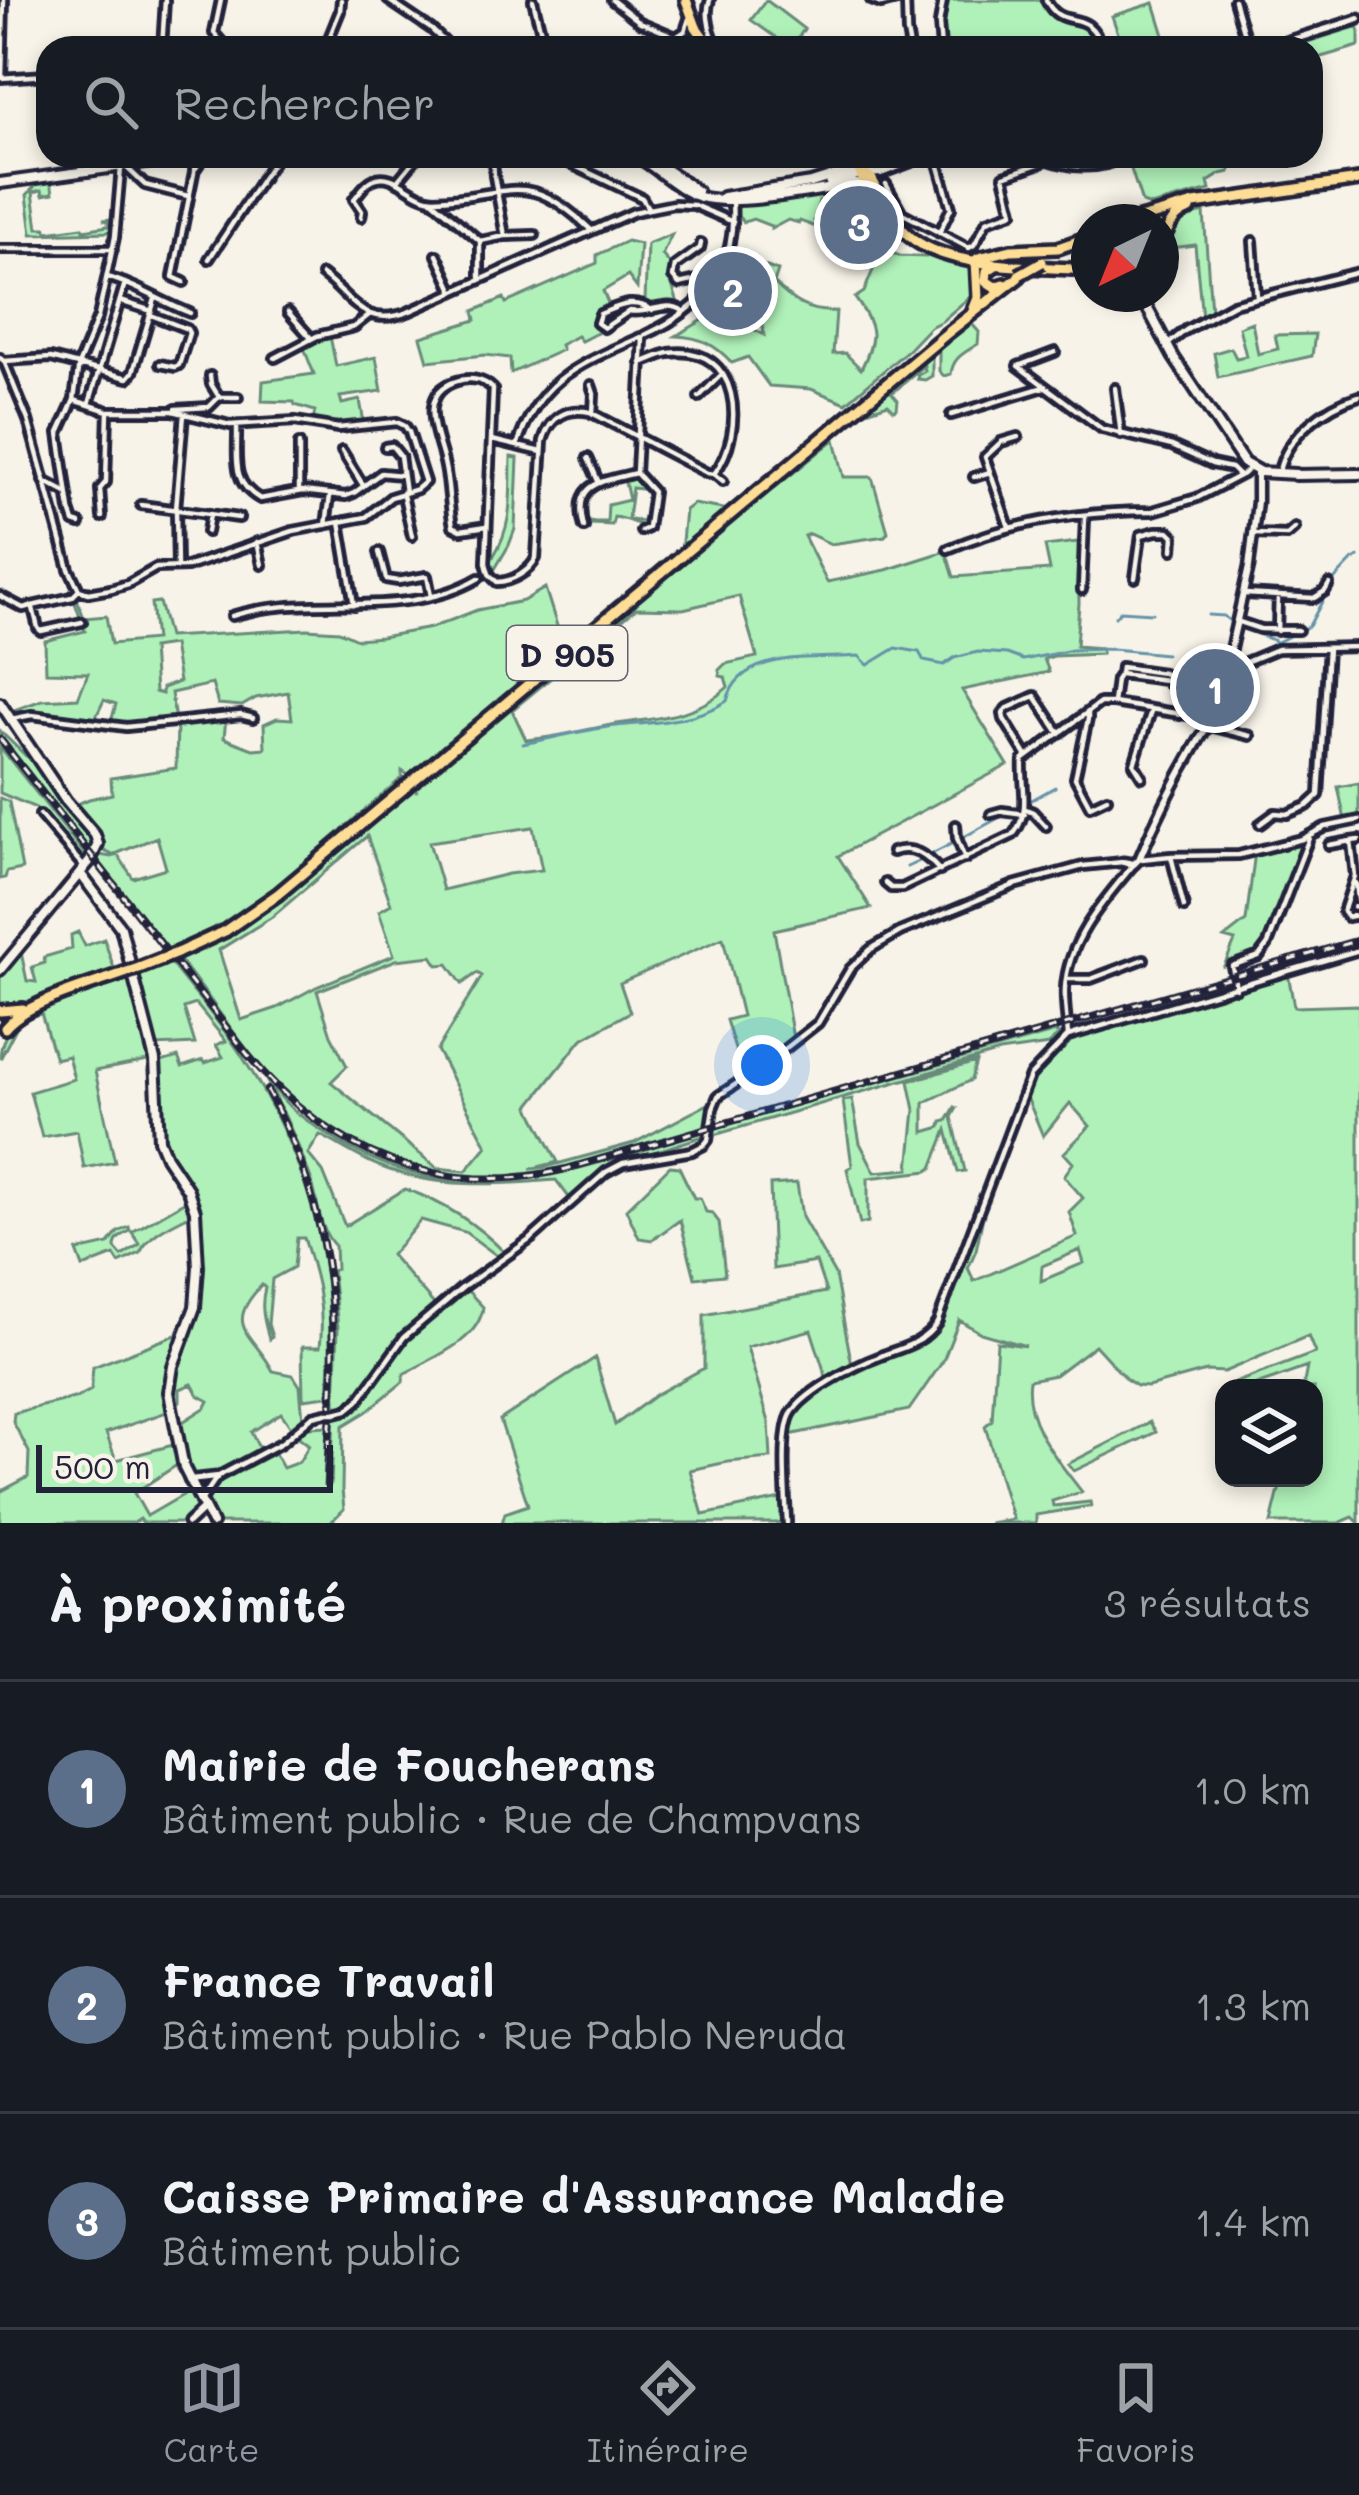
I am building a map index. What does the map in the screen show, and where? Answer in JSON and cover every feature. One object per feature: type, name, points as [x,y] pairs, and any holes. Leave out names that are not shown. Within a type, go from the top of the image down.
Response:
[{"type":"main road","points":[[686,7],[702,36]]},
{"type":"main road","points":[[0,182],[90,168]]},
{"type":"main road","points":[[653,168],[693,196],[732,199],[874,185]]},
{"type":"main road","points":[[661,168],[693,196]]},
{"type":"main road","points":[[843,172],[844,168]]},
{"type":"main road","points":[[857,168],[894,218],[929,250],[974,260],[1071,268]]},
{"type":"main road","points":[[732,199],[843,172],[874,185],[894,218]]},
{"type":"main road","points":[[1179,208],[1359,183]]},
{"type":"main road","points":[[1179,214],[1227,199]]},
{"type":"main road","points":[[974,260],[1011,250],[1071,243]]},
{"type":"main road","points":[[1003,263],[986,272],[989,285],[998,287],[1045,265],[1071,246]]},
{"type":"main road","name":"D 905","points":[[945,335],[977,303],[974,260]]},
{"type":"main road","name":"D 905","points":[[5,1028],[34,1007],[218,935],[278,894],[1020,276]]},
{"type":"main road","points":[[1152,312],[1231,447],[1253,473],[1359,474]]},
{"type":"main road","points":[[0,703],[98,844],[82,871],[0,970]]},
{"type":"main road","points":[[82,871],[121,928],[155,1060],[159,1140],[195,1211],[195,1307],[170,1384],[189,1480],[212,1523]]},
{"type":"main road","name":"D 905","points":[[0,1012],[34,1007]]},
{"type":"main road","points":[[0,1012],[5,1028],[0,1040]]},
{"type":"street","points":[[4,0],[1,78],[36,75]]},
{"type":"street","points":[[163,36],[165,0]]},
{"type":"street","points":[[215,36],[221,0]]},
{"type":"street","points":[[330,36],[341,0]]},
{"type":"street","points":[[388,0],[438,36]]},
{"type":"street","points":[[533,0],[542,36]]},
{"type":"street","points":[[612,0],[640,22],[674,36]]},
{"type":"street","points":[[871,0],[881,4],[897,0]]},
{"type":"street","points":[[907,0],[908,36]]},
{"type":"street","points":[[939,36],[944,0]]},
{"type":"street","points":[[1046,0],[1059,17],[1088,23],[1097,36]]},
{"type":"street","points":[[1234,0],[1244,36]]},
{"type":"street","points":[[678,36],[685,32],[686,7],[698,14],[708,4]]},
{"type":"street","points":[[708,4],[711,36]]},
{"type":"street","points":[[1304,36],[1359,19]]},
{"type":"street","points":[[80,524],[74,522],[58,433],[74,400],[78,365],[97,321],[113,249],[121,168]]},
{"type":"street","points":[[127,168],[145,185],[188,196]]},
{"type":"street","points":[[193,168],[193,177]]},
{"type":"street","points":[[184,282],[172,277],[197,168]]},
{"type":"street","points":[[209,259],[269,168]]},
{"type":"street","points":[[397,181],[408,168]]},
{"type":"street","points":[[494,168],[505,236]]},
{"type":"street","points":[[580,168],[642,197],[648,208]]},
{"type":"street","points":[[876,168],[874,185],[899,211],[968,248],[987,221],[1013,212],[1004,176],[1027,168]]},
{"type":"street","points":[[874,185],[888,168]]},
{"type":"street","points":[[939,233],[952,208],[940,168]]},
{"type":"street","points":[[874,185],[881,173]]},
{"type":"street","points":[[361,217],[354,199],[367,184],[377,178],[397,181],[431,199],[480,241],[481,280]]},
{"type":"street","points":[[431,199],[522,188],[557,202],[591,230]]},
{"type":"street","points":[[322,274],[369,315],[388,318],[648,208],[693,196],[733,221]]},
{"type":"street","points":[[518,446],[532,409],[553,383],[578,365],[685,313],[714,283],[726,258],[732,199]]},
{"type":"street","points":[[480,241],[535,235]]},
{"type":"street","points":[[1253,241],[1257,297]]},
{"type":"street","points":[[701,243],[674,266],[673,278],[679,284],[701,279],[714,283]]},
{"type":"street","points":[[0,249],[113,249]]},
{"type":"street","points":[[437,255],[454,292]]},
{"type":"street","points":[[1167,341],[1233,304],[1359,272]]},
{"type":"street","points":[[107,277],[190,313]]},
{"type":"street","points":[[89,406],[125,283]]},
{"type":"street","points":[[155,299],[133,374],[123,377],[51,358],[2,360],[28,420],[79,590],[111,589],[152,569],[187,567],[257,542],[368,517],[391,496],[425,482],[410,432],[400,423],[338,428],[295,421],[237,425],[173,411]]},
{"type":"street","points":[[120,301],[187,329],[179,365],[160,364]]},
{"type":"street","points":[[652,310],[628,302],[600,314],[597,322],[604,328],[627,312],[640,313],[677,306],[685,313]]},
{"type":"street","points":[[288,311],[311,338]]},
{"type":"street","points":[[274,358],[311,338],[354,327],[369,315]]},
{"type":"street","points":[[641,531],[648,528],[652,492],[636,473],[643,337]]},
{"type":"street","points":[[1054,352],[1018,366],[1096,425],[1180,449],[1217,466],[1253,473]]},
{"type":"street","points":[[641,363],[667,353],[686,353],[708,361],[722,374],[734,394],[733,431],[715,474]]},
{"type":"street","points":[[699,397],[722,374]]},
{"type":"street","points":[[210,376],[219,397]]},
{"type":"street","points":[[487,526],[458,529],[452,522],[445,466],[431,416],[443,389],[456,381],[483,380],[493,392],[486,563],[495,581],[505,582],[533,565],[544,437],[555,419],[573,411],[593,414],[723,481]]},
{"type":"street","points":[[591,385],[593,414]]},
{"type":"street","points":[[951,416],[1044,387]]},
{"type":"street","points":[[1115,388],[1121,435]]},
{"type":"street","points":[[1279,474],[1288,448],[1312,422],[1359,396]]},
{"type":"street","points":[[74,400],[108,411],[173,411],[209,407],[219,397],[238,397]]},
{"type":"street","points":[[102,517],[100,488],[106,482],[108,411]]},
{"type":"street","points":[[177,567],[176,509],[184,414]]},
{"type":"street","points":[[237,425],[238,472],[244,488],[263,500],[299,491],[351,495],[381,473],[402,476]]},
{"type":"street","points":[[1009,527],[985,458],[1001,442],[1018,436]]},
{"type":"street","points":[[492,440],[542,452]]},
{"type":"street","points":[[299,444],[299,491]]},
{"type":"street","points":[[385,447],[398,451],[412,536]]},
{"type":"street","points":[[342,451],[364,485]]},
{"type":"street","points":[[588,458],[599,483]]},
{"type":"street","points":[[974,478],[990,472]]},
{"type":"street","points":[[584,527],[582,498],[589,487],[636,473]]},
{"type":"street","points":[[1068,1036],[1065,983],[1090,920],[1136,860],[1234,669],[1230,655],[1253,534],[1257,492],[1253,473]]},
{"type":"street","points":[[947,549],[986,533],[1054,518],[1154,511],[1188,502],[1253,473]]},
{"type":"street","points":[[44,481],[67,493]]},
{"type":"street","points":[[326,525],[330,496]]},
{"type":"street","points":[[141,505],[239,518]]},
{"type":"street","points":[[1154,511],[1156,531]]},
{"type":"street","points":[[207,532],[210,514]]},
{"type":"street","points":[[1082,590],[1085,516]]},
{"type":"street","points":[[340,522],[354,605]]},
{"type":"street","points":[[1253,534],[1286,535],[1295,528]]},
{"type":"street","points":[[1135,578],[1139,538],[1156,531],[1172,533],[1173,550]]},
{"type":"street","points":[[257,542],[262,565]]},
{"type":"street","points":[[380,552],[386,579],[427,576],[431,596]]},
{"type":"street","points":[[232,616],[284,606],[354,605],[446,594],[479,578]]},
{"type":"street","points":[[1245,594],[1314,598],[1329,584]]},
{"type":"street","points":[[0,596],[19,608],[72,597],[79,590]]},
{"type":"street","points":[[1277,631],[1278,596]]},
{"type":"street","points":[[33,606],[41,631],[82,622]]},
{"type":"street","points":[[1239,622],[1277,631],[1298,630]]},
{"type":"street","points":[[1234,669],[1274,650],[1359,646]]},
{"type":"street","points":[[1260,824],[1275,813],[1307,806],[1319,795],[1328,648]]},
{"type":"street","points":[[1113,703],[1121,667],[1163,673],[1166,678]]},
{"type":"street","points":[[885,883],[902,888],[1010,838],[1021,825],[1024,758],[1003,717],[1006,709],[1036,696],[1060,734]]},
{"type":"street","points":[[1024,758],[1102,703],[1209,717]]},
{"type":"street","points":[[1142,778],[1133,764],[1151,709]]},
{"type":"street","points":[[1088,712],[1076,781],[1090,806],[1108,798]]},
{"type":"street","points":[[11,719],[39,716],[126,727],[241,715],[253,718]]},
{"type":"street","points":[[1209,717],[1214,727],[1250,736]]},
{"type":"street","points":[[991,814],[1034,812],[1046,826]]},
{"type":"street","points":[[40,815],[82,871]]},
{"type":"street","points":[[189,1480],[217,1477],[281,1443],[313,1416],[350,1408],[404,1337],[532,1238],[606,1172],[623,1163],[704,1145],[718,1096],[818,1024],[857,960],[893,935],[1013,885],[1083,866],[1172,856],[1239,855],[1359,820]]},
{"type":"street","points":[[956,824],[965,859]]},
{"type":"street","points":[[1236,988],[1232,966],[1259,956],[1268,944],[1309,836]]},
{"type":"street","points":[[1329,845],[1355,840],[1358,898]]},
{"type":"street","points":[[892,852],[913,850],[940,871]]},
{"type":"street","points":[[1172,856],[1184,907]]},
{"type":"street","points":[[1355,877],[1343,912],[1347,917],[1359,915]]},
{"type":"street","points":[[787,1523],[791,1413],[836,1379],[931,1332],[944,1309],[1033,1072],[1068,1036],[1359,950]]},
{"type":"street","points":[[1065,983],[1091,979],[1144,959]]},
{"type":"street","points":[[188,1523],[217,1477]]},
{"type":"green space","points":[[766,0],[804,29],[799,36],[774,36],[751,20]]},
{"type":"green space","points":[[947,0],[1041,0],[1053,18],[1086,28],[1090,36],[943,36]]},
{"type":"green space","points":[[1154,3],[1164,36],[1119,36],[1112,16]]},
{"type":"green space","points":[[1359,26],[1359,46],[1323,56],[1323,37]]},
{"type":"green space","points":[[1131,168],[1230,168],[1208,182],[1210,190],[1145,204]]},
{"type":"green space","points":[[40,180],[51,180],[53,193],[33,192],[38,228],[47,232],[84,230],[108,226],[103,220],[111,219],[111,232],[32,234],[27,195]]},
{"type":"green space","points":[[850,190],[860,192],[849,237],[838,233],[849,231],[856,198],[840,193],[837,201],[852,204],[848,221],[833,219],[834,214],[845,217],[847,210],[819,201],[817,208],[822,210],[814,221],[835,229],[835,234],[788,220],[771,229],[737,216],[743,202]]},
{"type":"green space","points":[[1204,212],[1211,312],[1202,318],[1195,245],[1179,247],[1179,222]]},
{"type":"green space","points":[[672,234],[662,255],[671,265],[669,276],[678,303],[645,303],[647,244]]},
{"type":"green space","points":[[627,241],[640,244],[637,288],[628,276],[603,291],[610,308],[595,318],[601,331],[581,341],[577,336],[560,345],[562,350],[511,373],[510,358],[485,355],[428,361],[421,337],[476,320],[474,311],[504,298],[506,303],[597,263],[597,255]]},
{"type":"green space","points":[[867,244],[900,256],[927,255],[968,268],[972,295],[846,403],[811,389],[769,386],[748,357],[732,363],[707,343],[676,336],[703,320],[697,309],[711,293],[722,311],[764,335],[756,297],[727,273],[729,269],[745,277],[751,261],[778,271],[774,283],[794,301],[836,311],[833,354],[845,353],[861,369],[872,332],[855,298],[864,292],[875,265],[861,259]]},
{"type":"green space","points":[[1252,322],[1258,354],[1278,349],[1275,335],[1315,334],[1312,356],[1218,377],[1214,353],[1231,348],[1236,358],[1246,356],[1239,327]]},
{"type":"green space","points":[[967,324],[979,332],[978,344],[944,376],[939,371],[939,349]]},
{"type":"green space","points":[[330,336],[336,366],[376,357],[382,391],[340,397],[342,404],[360,400],[364,423],[331,426],[313,420],[315,411],[294,402],[262,401],[263,381],[314,374],[303,346]]},
{"type":"green space","points":[[932,353],[932,376],[917,379],[924,366],[892,393],[898,400],[897,409],[888,404],[867,411],[867,408]]},
{"type":"green space","points":[[835,439],[844,477],[872,477],[888,532],[831,544],[804,536],[827,582],[946,551],[954,577],[1050,570],[1045,546],[1078,542],[1076,646],[1101,648],[1102,654],[1054,656],[1044,659],[1049,672],[962,690],[1008,765],[838,856],[871,908],[774,930],[794,1044],[745,1082],[726,1020],[742,1016],[723,938],[620,983],[630,1012],[581,1040],[529,1106],[558,1162],[530,1169],[546,1167],[634,1143],[710,1103],[709,1125],[570,1166],[487,1177],[419,1168],[355,1144],[325,1126],[273,1081],[177,957],[250,919],[413,786],[417,792],[416,785]],"holes":[[[739,596],[757,657],[725,664],[719,670],[728,687],[702,705],[673,715],[526,740],[512,710],[636,608],[683,609]],[[533,827],[542,870],[443,890],[429,842]],[[367,836],[391,904],[379,911],[394,955],[241,1020],[219,950],[272,917]],[[432,956],[438,965],[448,964],[462,984],[477,973],[482,976],[437,1050],[487,1146],[466,1171],[437,1168],[331,1082],[347,1066],[317,991],[396,960]]]},
{"type":"green space","points":[[511,457],[518,458],[515,529],[492,574],[488,556],[493,557],[508,520]]},
{"type":"green space","points":[[635,477],[649,490],[632,488],[628,519],[646,522],[643,525],[614,517],[612,525],[587,522],[607,522],[608,505],[629,500],[624,478]]},
{"type":"green space","points":[[693,504],[727,513],[681,552],[685,510]]},
{"type":"green space","points":[[545,588],[564,648],[411,777],[402,771],[402,778],[253,907],[216,932],[170,951],[96,859],[118,855],[133,878],[166,868],[157,837],[113,855],[102,850],[98,831],[75,805],[112,794],[111,778],[176,768],[177,722],[226,718],[224,738],[253,749],[265,748],[264,724],[277,718],[292,719],[288,692],[242,706],[218,704],[212,684],[171,693],[175,720],[128,725],[111,722],[116,704],[104,700],[95,719],[13,715],[11,711],[42,700],[78,698],[88,673],[46,672],[45,641],[85,631],[77,599],[84,618],[106,616],[111,644],[155,640],[151,603],[159,602],[168,637],[307,629],[339,631],[357,639],[431,628],[477,610],[523,601]],"holes":[[[173,645],[179,682],[162,688],[162,694],[155,692],[152,648]]]},
{"type":"green space","points":[[0,731],[34,759],[94,844],[92,854],[0,736]]},
{"type":"green space","points":[[0,747],[88,858],[82,863],[36,808],[0,793]]},
{"type":"green space","points":[[1359,783],[1359,817],[1345,820],[1338,787]]},
{"type":"green space","points":[[0,798],[9,802],[22,869],[0,879]]},
{"type":"green space","points":[[1306,840],[1261,956],[1224,966],[1235,941],[1224,938],[1246,921],[1255,852]]},
{"type":"green space","points":[[78,932],[85,946],[104,939],[115,971],[42,1000],[0,1006],[0,973],[23,945],[27,981],[36,982],[32,967],[45,963],[44,957],[72,949],[71,935]]},
{"type":"green space","points":[[169,961],[234,1044],[266,1096],[303,1178],[324,1261],[329,1304],[328,1396],[303,1399],[302,1347],[320,1347],[321,1332],[318,1291],[304,1238],[297,1238],[294,1267],[272,1279],[268,1324],[272,1337],[269,1339],[264,1320],[262,1285],[250,1299],[242,1321],[273,1371],[293,1375],[300,1386],[303,1420],[294,1432],[281,1413],[251,1432],[263,1456],[273,1450],[283,1468],[299,1462],[309,1445],[296,1435],[305,1424],[327,1426],[324,1485],[331,1484],[334,1414],[348,1412],[335,1404],[335,1246],[322,1222],[295,1139],[266,1080],[300,1116],[369,1157],[418,1174],[465,1181],[559,1173],[708,1130],[704,1136],[613,1165],[571,1200],[556,1180],[466,1183],[422,1179],[372,1163],[320,1135],[308,1154],[323,1172],[345,1226],[405,1189],[459,1216],[506,1254],[500,1258],[465,1232],[421,1220],[391,1255],[439,1310],[466,1289],[483,1307],[480,1319],[463,1339],[404,1374],[403,1382],[343,1426],[344,1509],[330,1523],[218,1523],[192,1478],[178,1425],[209,1401],[192,1384],[180,1389],[175,1405],[172,1392],[177,1361],[196,1313],[197,1215],[165,1151],[158,1063],[178,1057],[182,1067],[205,1063],[223,1057],[216,1045],[226,1041],[196,1004],[184,1008],[195,1044],[155,1046],[136,973]]},
{"type":"green space","points":[[1288,973],[1294,1007],[1359,1005],[1359,1523],[1353,1517],[1339,1523],[1271,1523],[1280,1487],[1323,1487],[1323,1379],[1305,1379],[1307,1367],[1273,1379],[1245,1379],[1315,1353],[1308,1336],[1224,1372],[1206,1371],[1148,1387],[1126,1379],[1095,1345],[1055,1375],[1029,1380],[1037,1426],[1082,1492],[1052,1501],[1053,1506],[1090,1502],[1091,1506],[1036,1515],[1036,1523],[989,1523],[1013,1519],[985,1426],[992,1420],[997,1342],[1026,1346],[981,1333],[959,1320],[943,1361],[909,1410],[789,1435],[797,1410],[829,1386],[811,1330],[747,1347],[769,1422],[771,1458],[690,1470],[703,1515],[785,1498],[785,1523],[502,1523],[505,1513],[528,1505],[500,1420],[595,1358],[615,1425],[704,1368],[704,1315],[826,1292],[816,1262],[773,1269],[770,1185],[797,1183],[802,1217],[835,1275],[853,1371],[920,1344],[935,1332],[985,1207],[968,1268],[974,1281],[1077,1236],[1069,1212],[1083,1198],[1064,1176],[1073,1163],[1064,1153],[1090,1126],[1070,1103],[1043,1136],[1026,1095],[1034,1074],[1073,1038]],"holes":[[[1080,1250],[1084,1263],[1041,1281],[1042,1266]]]},
{"type":"green space","points":[[131,977],[153,1060],[95,1071],[115,1162],[84,1168],[77,1131],[42,1137],[30,1092],[74,1079],[68,1056],[55,1059],[41,1013],[19,1022],[0,1059],[1,1047],[20,1018]]},
{"type":"green space","points":[[1056,1032],[1049,1045],[999,1052],[711,1136],[711,1129]]},
{"type":"green space","points":[[976,1062],[971,1080],[924,1103],[924,1132],[941,1127],[957,1108],[952,1117],[965,1171],[958,1172],[947,1130],[928,1171],[868,1178],[868,1222],[860,1224],[847,1169],[852,1166],[843,1101],[852,1099],[860,1143],[875,1172],[909,1169],[915,1110],[909,1081]]},
{"type":"green space","points":[[670,1166],[679,1167],[694,1198],[700,1198],[706,1212],[719,1222],[725,1275],[695,1278],[680,1220],[652,1240],[639,1238],[626,1209]]},
{"type":"green space","points":[[189,1199],[193,1213],[156,1234],[140,1253],[119,1263],[114,1255],[83,1267],[77,1251],[109,1244],[129,1227],[115,1245],[122,1256],[140,1244],[132,1232]]},
{"type":"green space","points":[[186,1331],[175,1354],[167,1412],[106,1433],[116,1460],[173,1445],[173,1433],[180,1463],[134,1493],[147,1516],[190,1491],[197,1511],[185,1523],[143,1523],[140,1519],[134,1523],[0,1523],[0,1492],[28,1477],[29,1452],[13,1422],[14,1413],[78,1397],[91,1390],[93,1367]]},
{"type":"green space","points":[[1150,1422],[1156,1432],[1074,1471],[1068,1464]]},
{"type":"waterway","points":[[1233,656],[1244,659],[1309,626],[1333,581],[1359,557]]},
{"type":"waterway","points":[[1115,617],[1120,611],[1152,613]]},
{"type":"waterway","points":[[1208,615],[1224,616],[1233,624]]},
{"type":"waterway","points":[[1244,628],[1275,641]]},
{"type":"waterway","points":[[523,744],[701,713],[727,701],[747,672],[783,660],[859,656],[868,665],[896,648],[919,652],[924,661],[944,665],[978,652],[1023,660],[1072,650],[1166,654]]},
{"type":"waterway","points":[[1030,801],[1055,787]]},
{"type":"waterway","points":[[960,839],[1006,814]]},
{"type":"waterway","points":[[928,856],[955,842]]},
{"type":"waterway","points":[[907,867],[924,859]]},
{"type":"railway","points":[[0,739],[248,1055],[280,1089],[314,1119],[351,1142],[431,1172],[475,1178],[566,1169],[1359,940]]},
{"type":"railway","points":[[267,1090],[297,1153],[325,1252],[333,1356],[327,1485]]},
{"type":"place","name":"Caisse Primaire d'Assurance Maladie","points":[[859,225]]},
{"type":"place","name":"France Travail","points":[[733,291]]},
{"type":"place","name":"Mairie de Foucherans","points":[[1215,688]]}]
